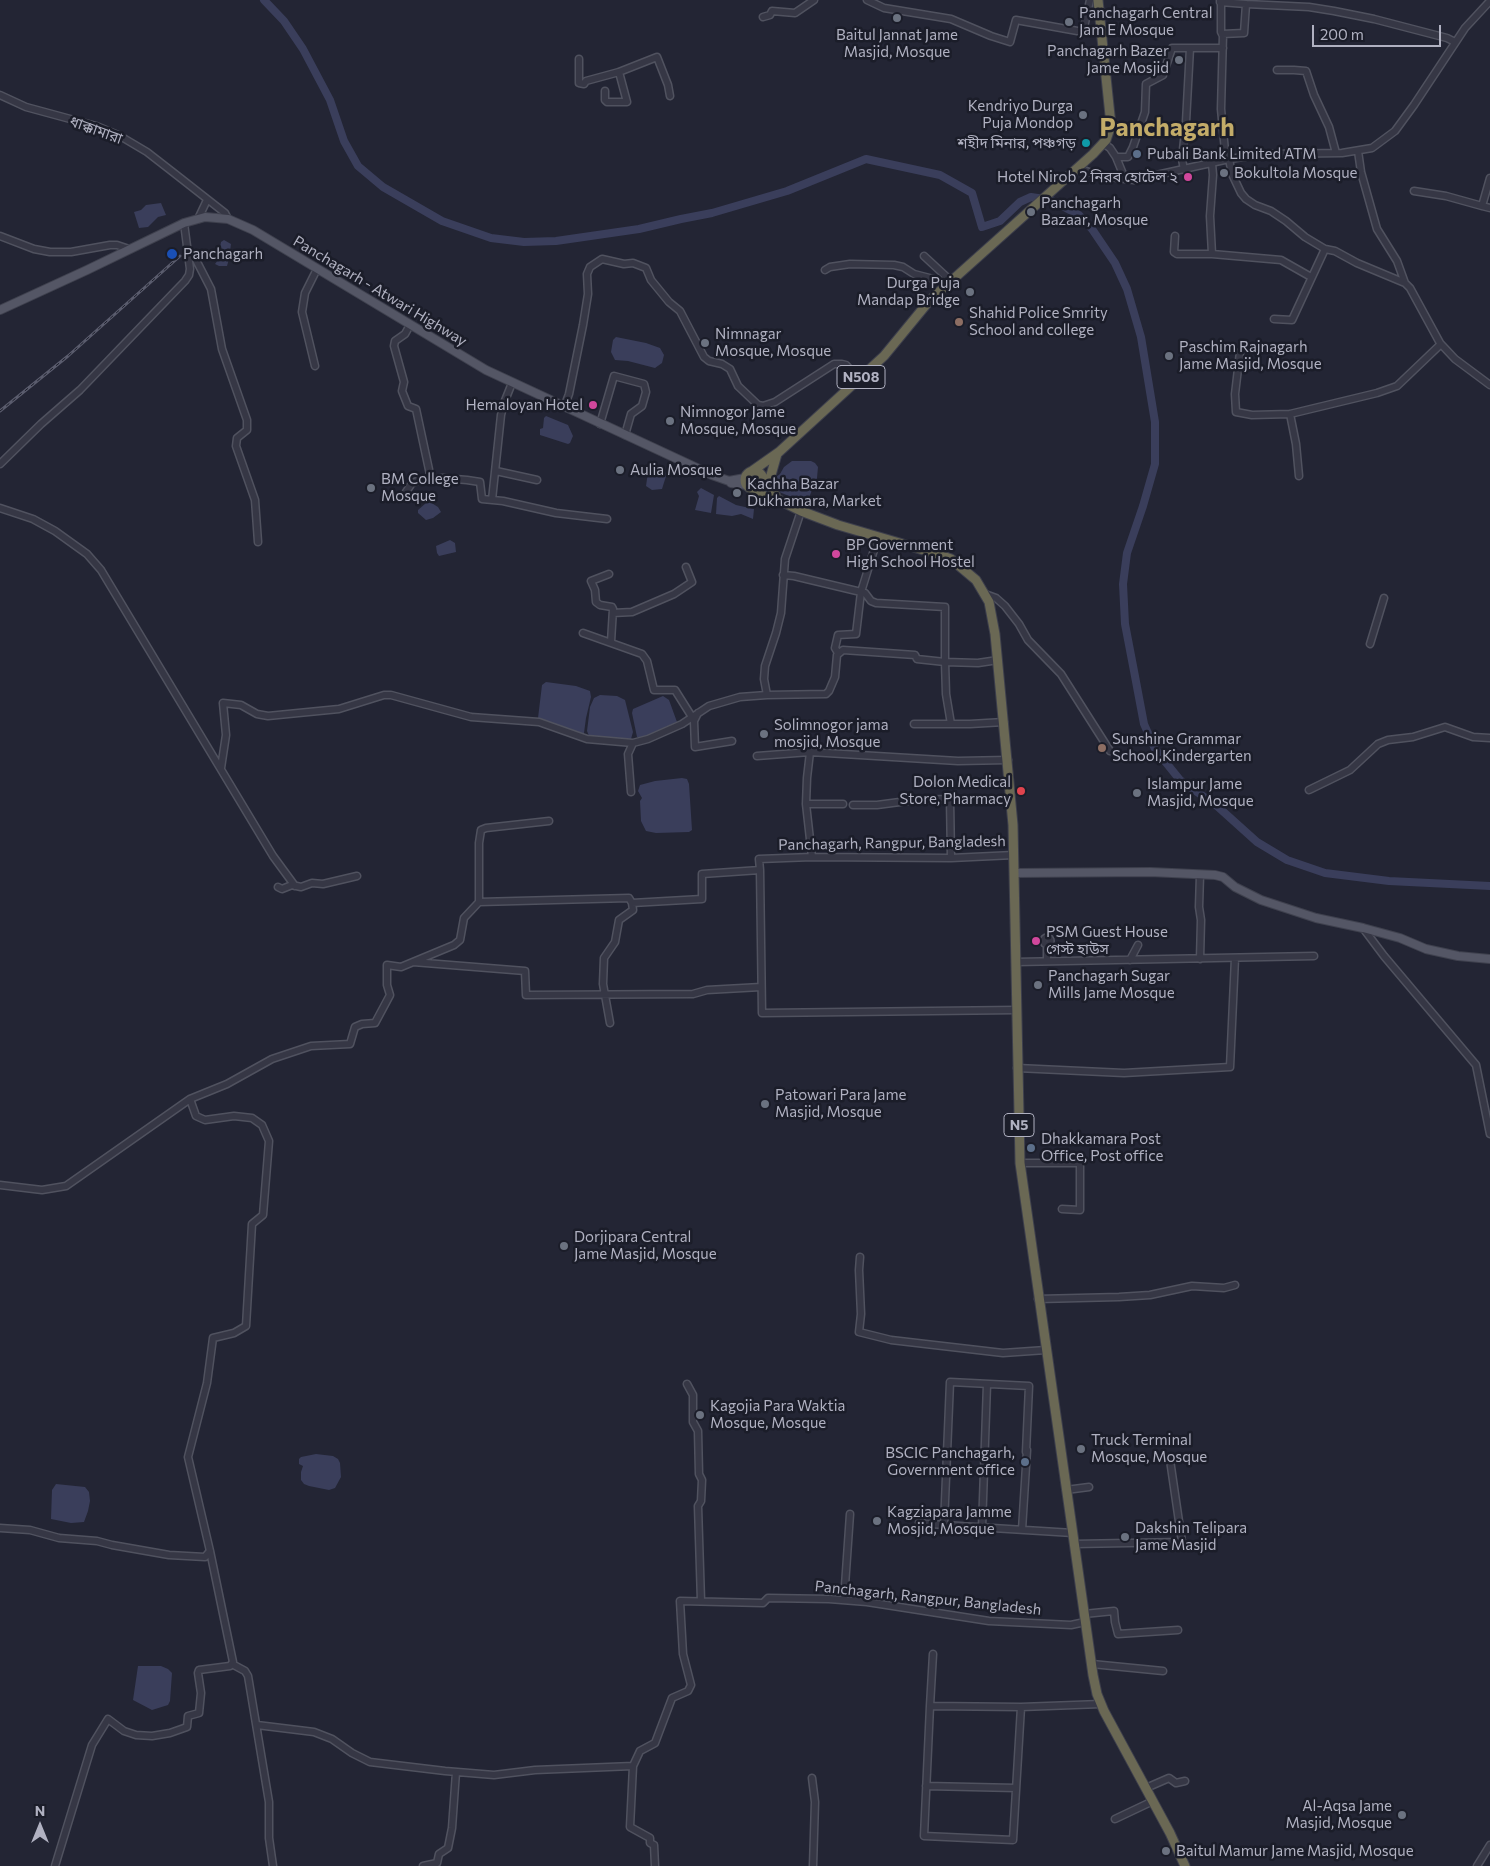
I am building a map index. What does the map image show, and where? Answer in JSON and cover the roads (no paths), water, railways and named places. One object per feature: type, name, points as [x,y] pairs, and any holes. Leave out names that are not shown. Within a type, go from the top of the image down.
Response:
[{"type":"highway","points":[[1098,0],[1111,125],[1109,137],[1103,143]]},
{"type":"highway","name":"N508","points":[[763,464],[779,452],[893,347],[921,310],[1078,168],[1103,143]]},
{"type":"highway","points":[[747,478],[751,489],[758,491],[768,498],[776,496],[771,485],[771,475],[779,452]]},
{"type":"highway","points":[[758,491],[762,485],[763,464]]},
{"type":"highway","points":[[747,478],[763,464]]},
{"type":"highway","points":[[747,478],[758,472],[762,476]]},
{"type":"highway","name":"N5","points":[[776,496],[801,511],[951,559],[970,574],[985,594],[994,622],[1012,810],[1020,1163],[1095,1686],[1101,1704],[1175,1842],[1185,1866]]},
{"type":"main road","name":"Panchagarh - Atwari Highway","points":[[0,310],[184,223],[198,218],[228,219],[253,230],[480,367],[512,383],[729,483],[747,478]]},
{"type":"main road","points":[[1014,873],[1150,872],[1223,877],[1235,887],[1261,900],[1316,918],[1400,938],[1426,949],[1458,956],[1490,959]]},
{"type":"street","points":[[763,17],[770,15],[772,12],[795,13],[814,0]]},
{"type":"street","points":[[867,0],[884,8],[951,19],[1010,42],[1016,20],[1083,32],[1090,0]]},
{"type":"street","points":[[1455,42],[1447,38],[1382,21],[1334,11],[1309,7],[1220,1],[1222,34],[1221,108],[1224,151],[1229,159],[1232,174],[1246,199],[1286,221],[1305,237],[1325,249],[1335,251],[1357,263],[1405,283],[1410,288],[1418,306],[1441,344],[1455,359],[1490,385]]},
{"type":"street","points":[[1078,168],[1097,174],[1134,180],[1229,159],[1265,154],[1336,153],[1372,148],[1395,131],[1465,28],[1490,1]]},
{"type":"street","points":[[1222,34],[1244,33],[1246,4]]},
{"type":"street","points":[[1116,157],[1128,157],[1145,112],[1146,84],[1163,75],[1172,48],[1222,48]]},
{"type":"street","points":[[1184,170],[1182,159],[1186,130],[1190,48]]},
{"type":"street","points":[[579,59],[578,81],[581,84],[657,58],[668,85],[670,96]]},
{"type":"street","points":[[1277,70],[1306,72],[1329,127],[1336,153]]},
{"type":"street","points":[[605,91],[605,100],[607,102],[626,102],[619,72]]},
{"type":"street","name":"ধাক্কামারা","points":[[0,95],[26,107],[96,126],[120,136],[147,152],[225,214],[228,219]]},
{"type":"street","points":[[1103,143],[1110,148],[1116,157],[1125,179]]},
{"type":"street","points":[[1358,151],[1361,172],[1377,229],[1397,261],[1405,283]]},
{"type":"street","points":[[1212,163],[1214,175],[1210,216],[1212,254]]},
{"type":"street","points":[[1482,206],[1490,178]]},
{"type":"street","points":[[1414,192],[1446,196],[1490,208]]},
{"type":"street","points":[[198,218],[208,200]]},
{"type":"street","points":[[0,464],[84,386],[185,281],[190,272],[184,223]]},
{"type":"street","points":[[0,236],[34,249],[50,252],[71,252],[110,245],[129,249]]},
{"type":"street","points":[[1175,236],[1174,252],[1177,254],[1212,254],[1281,260],[1311,277]]},
{"type":"street","points":[[1274,319],[1292,320],[1325,249]]},
{"type":"street","points":[[188,252],[194,256],[211,289],[217,332],[224,358],[248,424],[247,430],[236,440],[236,446],[255,500],[258,542]]},
{"type":"street","points":[[924,256],[950,282]]},
{"type":"street","points":[[564,407],[569,394],[583,325],[588,294],[586,274],[590,267],[602,259],[624,264],[633,263],[646,268],[651,280],[669,302],[680,311],[704,356],[709,361],[722,364],[730,369],[738,386],[758,405],[763,406],[775,402],[834,364],[846,365],[859,379]]},
{"type":"street","points":[[825,270],[830,267],[850,264],[894,265],[903,267],[914,274],[950,282]]},
{"type":"street","points":[[315,366],[302,312],[305,293],[317,269]]},
{"type":"street","points":[[410,325],[405,334],[395,341],[394,346],[404,382],[402,391],[408,406],[416,409],[431,478]]},
{"type":"street","points":[[1240,352],[1235,394],[1236,412],[1252,415],[1290,414],[1377,393],[1397,386],[1441,344]]},
{"type":"street","points":[[600,424],[614,376],[644,384],[646,392],[642,406],[630,417],[625,435]]},
{"type":"street","points":[[492,500],[502,409],[512,383]]},
{"type":"street","points":[[1290,414],[1297,450],[1299,476]]},
{"type":"street","points":[[496,471],[537,480]]},
{"type":"street","points":[[406,492],[415,482],[431,478],[480,482],[482,484],[480,497],[556,513],[607,518]]},
{"type":"street","points":[[0,508],[44,524],[93,560],[108,580],[273,856],[294,886]]},
{"type":"street","points":[[767,695],[764,679],[765,666],[781,613],[786,554],[801,511]]},
{"type":"street","points":[[221,768],[226,735],[223,702],[241,705],[257,714],[268,716],[339,709],[384,695],[391,695],[471,717],[539,722],[586,739],[633,743],[664,733],[710,706],[730,699],[767,695],[826,694],[829,692],[835,677],[838,635],[856,634],[861,592],[878,537]]},
{"type":"street","points":[[613,613],[632,612],[680,590],[692,582],[686,567]]},
{"type":"street","points":[[608,574],[591,581],[595,590],[596,602],[600,605],[612,607],[611,642]]},
{"type":"street","points":[[783,575],[800,577],[861,592],[876,603],[945,607],[944,662],[946,694],[951,724]]},
{"type":"street","points":[[985,594],[996,598],[1005,606],[1019,624],[1028,640],[1061,674],[1110,751]]},
{"type":"street","points":[[1370,644],[1384,598]]},
{"type":"street","points":[[583,634],[642,654],[647,661],[654,690],[675,690],[695,715],[696,747],[732,741]]},
{"type":"street","points":[[838,653],[843,650],[852,650],[915,655],[917,659],[944,662],[998,660]]},
{"type":"street","points":[[914,724],[1004,722]]},
{"type":"street","points":[[1309,790],[1350,770],[1378,744],[1388,740],[1412,737],[1445,727],[1473,736],[1490,738]]},
{"type":"street","points":[[631,792],[628,754],[633,743]]},
{"type":"street","points":[[810,752],[806,804],[812,857]]},
{"type":"street","points":[[757,756],[810,752],[958,761],[1008,760]]},
{"type":"street","points":[[853,805],[950,799],[951,858]]},
{"type":"street","points":[[806,804],[843,804]]},
{"type":"street","points":[[0,1185],[42,1190],[66,1186],[190,1099],[227,1084],[272,1059],[312,1046],[350,1044],[355,1027],[362,1024],[375,1023],[390,994],[387,985],[387,965],[401,966],[454,945],[460,940],[464,918],[479,902],[479,842],[481,830],[549,821]]},
{"type":"street","name":"Panchagarh, Rangpur, Bangladesh","points":[[760,870],[759,859],[812,857],[951,858],[1014,855]]},
{"type":"street","points":[[632,903],[702,899],[702,874],[760,870],[762,1013],[1017,1010]]},
{"type":"street","points":[[1200,874],[1200,959]]},
{"type":"street","points":[[278,886],[282,889],[294,886],[301,887],[312,883],[322,884],[357,876]]},
{"type":"street","points":[[479,902],[628,898],[632,903],[633,910],[619,920],[615,942],[604,958],[605,993],[610,1023]]},
{"type":"street","points":[[1363,928],[1384,956],[1476,1065],[1490,1134]]},
{"type":"street","points":[[1047,944],[1047,961]]},
{"type":"street","points":[[1130,960],[1138,945]]},
{"type":"street","points":[[1016,962],[1314,956]]},
{"type":"street","points":[[1018,1068],[1124,1073],[1230,1067],[1235,958]]},
{"type":"street","points":[[412,962],[525,971],[526,995],[605,993],[693,994],[706,990],[761,987]]},
{"type":"street","points":[[190,1099],[196,1116],[205,1120],[234,1116],[252,1118],[262,1125],[270,1141],[263,1215],[252,1224],[246,1326],[234,1333],[213,1338],[207,1383],[188,1457],[210,1551],[232,1664]]},
{"type":"street","points":[[1020,1163],[1080,1163],[1080,1210],[1062,1209]]},
{"type":"street","points":[[860,1256],[861,1314],[859,1332],[891,1340],[993,1352],[1046,1350]]},
{"type":"street","points":[[1038,1299],[1126,1296],[1165,1292],[1192,1286],[1224,1288],[1235,1285]]},
{"type":"street","points":[[944,1525],[950,1382],[1029,1386],[1022,1530]]},
{"type":"street","points":[[687,1384],[693,1395],[693,1422],[698,1431],[699,1474],[702,1480],[701,1502],[698,1506],[701,1601]]},
{"type":"street","points":[[982,1528],[987,1384]]},
{"type":"street","points":[[1074,1544],[1182,1542],[1170,1460]]},
{"type":"street","points":[[1066,1490],[1089,1487]]},
{"type":"street","points":[[844,1600],[850,1514]]},
{"type":"street","points":[[918,1523],[1073,1533]]},
{"type":"street","points":[[0,1528],[30,1530],[59,1538],[97,1541],[112,1546],[169,1555],[205,1557],[210,1551]]},
{"type":"street","name":"Panchagarh, Rangpur, Bangladesh","points":[[633,1766],[640,1751],[655,1743],[672,1698],[688,1691],[691,1685],[683,1654],[680,1601],[763,1603],[768,1598],[844,1600],[989,1621],[1071,1625],[1085,1618],[1114,1610],[1118,1634],[1178,1630]]},
{"type":"street","points":[[933,1654],[924,1836],[1013,1840],[1021,1707]]},
{"type":"street","points":[[55,1866],[92,1745],[108,1719],[124,1731],[136,1735],[152,1736],[170,1733],[187,1727],[188,1716],[198,1713],[201,1693],[199,1670],[232,1664],[245,1671],[248,1676],[269,1802],[269,1838],[272,1866]]},
{"type":"street","points":[[1092,1664],[1163,1671]]},
{"type":"street","points":[[930,1706],[1021,1707],[1101,1704]]},
{"type":"street","points":[[257,1725],[314,1732],[332,1739],[352,1753],[370,1762],[456,1772],[494,1775],[535,1770],[633,1766],[630,1827],[650,1838],[650,1843],[654,1845],[655,1866]]},
{"type":"street","points":[[423,1866],[437,1862],[439,1854],[448,1848],[452,1828],[456,1772]]},
{"type":"street","points":[[812,1778],[816,1802],[813,1866]]},
{"type":"street","points":[[1146,1788],[1169,1778],[1176,1783],[1185,1781]]},
{"type":"street","points":[[926,1786],[1016,1788]]},
{"type":"street","points":[[1116,1818],[1153,1802]]},
{"type":"street","points":[[1477,1866],[1490,1844]]},
{"type":"water","points":[[161,203],[166,215],[158,217],[148,227],[139,228],[134,212],[141,210],[146,205]]},
{"type":"water","points":[[224,240],[231,244],[229,259],[227,266],[219,266],[215,264],[218,260],[221,242]]},
{"type":"water","points":[[616,337],[660,348],[664,355],[662,363],[655,368],[628,361],[615,360],[611,352],[613,340]]},
{"type":"water","points":[[546,416],[568,425],[573,436],[570,443],[540,435],[540,429],[543,428]]},
{"type":"water","points":[[792,461],[811,461],[818,467],[817,478],[805,503],[777,491],[772,480]]},
{"type":"water","points":[[651,468],[667,473],[662,489],[652,490],[646,486],[648,472]]},
{"type":"water","points":[[701,488],[714,495],[711,513],[695,510],[699,496],[697,492]]},
{"type":"water","points":[[719,496],[736,505],[754,509],[753,519],[741,514],[732,516],[716,514],[717,498]]},
{"type":"water","points":[[430,502],[438,507],[441,512],[433,518],[426,520],[418,513],[418,510]]},
{"type":"water","points":[[450,540],[455,543],[456,552],[439,556],[436,546]]},
{"type":"water","points":[[546,682],[576,686],[590,691],[591,697],[584,733],[581,734],[564,729],[538,718],[542,685]]},
{"type":"water","points":[[600,695],[617,696],[625,700],[633,732],[631,739],[589,736],[587,731],[590,707],[594,698]]},
{"type":"water","points":[[663,696],[669,700],[677,722],[642,738],[637,737],[632,713],[633,709]]},
{"type":"water","points":[[682,778],[687,779],[689,784],[692,830],[689,832],[656,833],[646,831],[641,821],[640,801],[642,798],[638,791],[640,785]]},
{"type":"water","points":[[316,1454],[333,1456],[338,1459],[341,1477],[335,1488],[329,1490],[309,1486],[301,1480],[303,1466],[299,1464],[299,1459]]},
{"type":"water","points":[[56,1484],[85,1487],[89,1492],[90,1501],[84,1522],[71,1523],[51,1519],[52,1490]]},
{"type":"water","points":[[138,1666],[161,1666],[172,1673],[168,1705],[152,1710],[133,1700]]},
{"type":"waterway","points":[[264,0],[284,21],[303,49],[330,100],[344,141],[358,166],[383,187],[442,221],[491,238],[524,242],[556,241],[639,229],[712,213],[787,191],[866,159],[940,175],[972,193],[982,227],[1000,221],[1020,202],[1031,197],[1051,200],[1079,215],[1092,229],[1115,263],[1127,289],[1141,337],[1155,422],[1155,464],[1127,553],[1123,584],[1125,624],[1144,724],[1155,749],[1180,780],[1217,806],[1257,842],[1287,860],[1325,873],[1389,881],[1490,886]]},
{"type":"railway","points":[[0,411],[68,356],[180,256]]},
{"type":"place","name":"Baitul Jannat Jame Masjid, Mosque","points":[[897,18]]},
{"type":"place","name":"Panchagarh Central Jam E Mosque","points":[[1069,22]]},
{"type":"place","name":"Panchagarh Bazer Jame Mosjid","points":[[1179,60]]},
{"type":"place","name":"Kendriyo Durga Puja Mondop","points":[[1083,115]]},
{"type":"place","name":"শহীদ মিনার, পঞ্চগড়","points":[[1086,143]]},
{"type":"place","name":"Pubali Bank Limited ATM","points":[[1137,154]]},
{"type":"place","name":"Bokultola Mosque","points":[[1224,173]]},
{"type":"place","name":"Hotel Nirob 2 নিরব হোটেল ২","points":[[1188,177]]},
{"type":"place","name":"Panchagarh Bazaar, Mosque","points":[[1031,212]]},
{"type":"place","name":"Panchagarh","points":[[172,254]]},
{"type":"place","name":"Durga Puja Mandap Bridge","points":[[970,292]]},
{"type":"place","name":"Shahid Police Smrity School and college","points":[[959,322]]},
{"type":"place","name":"Nimnagar Mosque, Mosque","points":[[705,343]]},
{"type":"place","name":"Paschim Rajnagarh Jame Masjid, Mosque","points":[[1169,356]]},
{"type":"place","name":"Hemaloyan Hotel","points":[[593,405]]},
{"type":"place","name":"Nimnogor Jame Mosque, Mosque","points":[[670,421]]},
{"type":"place","name":"Aulia Mosque","points":[[620,470]]},
{"type":"place","name":"BM College Mosque","points":[[371,488]]},
{"type":"place","name":"Kachha Bazar Dukhamara, Market","points":[[737,493]]},
{"type":"place","name":"BP Government High School Hostel","points":[[836,554]]},
{"type":"place","name":"Solimnogor jama mosjid, Mosque","points":[[764,734]]},
{"type":"place","name":"Sunshine Grammar School,Kindergarten","points":[[1102,748]]},
{"type":"place","name":"Dolon Medical Store, Pharmacy","points":[[1021,791]]},
{"type":"place","name":"Islampur Jame Masjid, Mosque","points":[[1137,793]]},
{"type":"place","name":"PSM Guest House গেস্ট হাউস","points":[[1036,941]]},
{"type":"place","name":"Panchagarh Sugar Mills Jame Mosque","points":[[1038,985]]},
{"type":"place","name":"Patowari Para Jame Masjid, Mosque","points":[[765,1104]]},
{"type":"place","name":"Dhakkamara Post Office, Post office","points":[[1031,1148]]},
{"type":"place","name":"Dorjipara Central Jame Masjid, Mosque","points":[[564,1246]]},
{"type":"place","name":"Kagojia Para Waktia Mosque, Mosque","points":[[700,1415]]},
{"type":"place","name":"Truck Terminal Mosque, Mosque","points":[[1081,1449]]},
{"type":"place","name":"BSCIC Panchagarh, Government office","points":[[1025,1462]]},
{"type":"place","name":"Kagziapara Jamme Mosjid, Mosque","points":[[877,1521]]},
{"type":"place","name":"Dakshin Telipara Jame Masjid","points":[[1125,1537]]},
{"type":"place","name":"Al-Aqsa Jame Masjid, Mosque","points":[[1402,1815]]},
{"type":"place","name":"Baitul Mamur Jame Masjid, Mosque","points":[[1166,1851]]},
{"type":"district","name":"Panchagarh","points":[[1167,128]]}]
